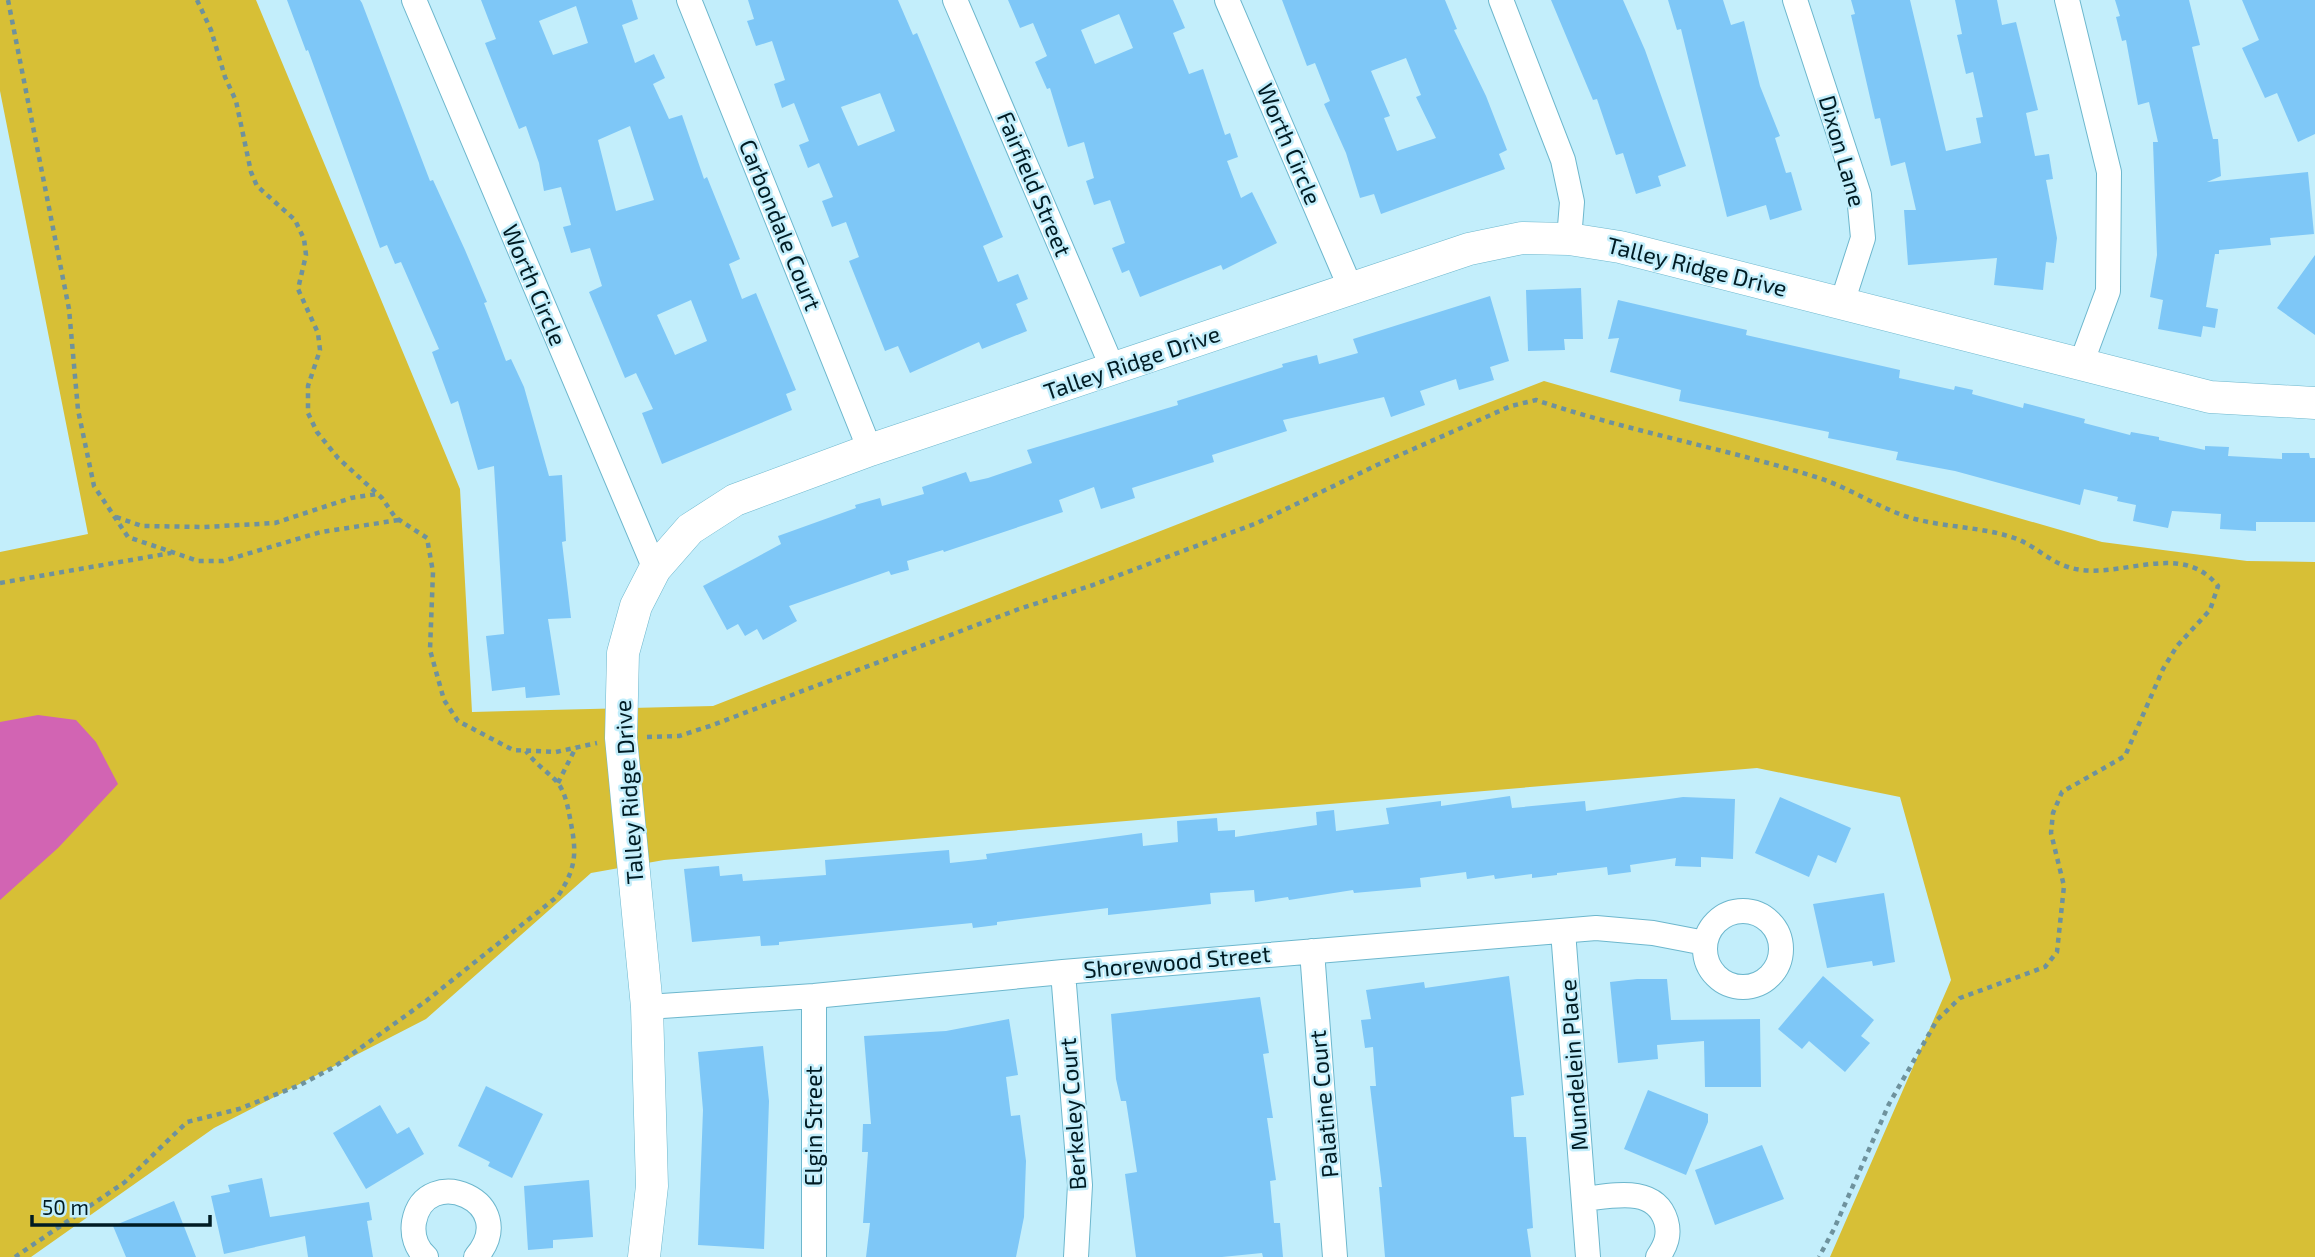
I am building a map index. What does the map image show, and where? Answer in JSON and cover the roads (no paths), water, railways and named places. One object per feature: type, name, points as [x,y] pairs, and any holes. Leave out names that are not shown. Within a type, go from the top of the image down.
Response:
[{"type":"street","name":"Worth Circle","points":[[414,0],[654,569]]},
{"type":"street","name":"Carbondale Court","points":[[689,0],[870,450]]},
{"type":"street","name":"Fairfield Street","points":[[955,0],[1113,369]]},
{"type":"street","name":"Worth Circle","points":[[1227,0],[1351,289]]},
{"type":"street","points":[[1501,0],[1563,160],[1572,202],[1569,239]]},
{"type":"street","name":"Dixon Lane","points":[[1795,0],[1859,195],[1863,238],[1842,303]]},
{"type":"street","points":[[2067,0],[2109,172],[2108,291],[2081,364]]},
{"type":"street","name":"Talley Ridge Drive","points":[[644,1257],[652,1186],[648,1007],[621,737],[623,653],[636,606],[654,569],[690,529],[735,500],[870,450],[1469,249],[1522,238],[1569,239],[1620,247],[2210,397],[2315,403]]},
{"type":"street","name":"Shorewood Street","points":[[648,1007],[814,996],[1063,972],[1596,928],[1653,933],[1705,943]]},
{"type":"street","name":"Mundelein Place","points":[[1563,931],[1588,1257]]},
{"type":"street","name":"Palatine Court","points":[[1312,951],[1335,1257]]},
{"type":"street","name":"Berkeley Court","points":[[1063,972],[1080,1185],[1076,1257]]},
{"type":"street","name":"Elgin Street","points":[[814,996],[814,1257]]},
{"type":"street","points":[[426,1257],[416,1242],[415,1216],[422,1205],[444,1192],[468,1195],[485,1212],[488,1235],[477,1257]]},
{"type":"street","points":[[1584,1199],[1637,1194],[1652,1201],[1664,1214],[1668,1230],[1665,1247],[1658,1257]]}]
